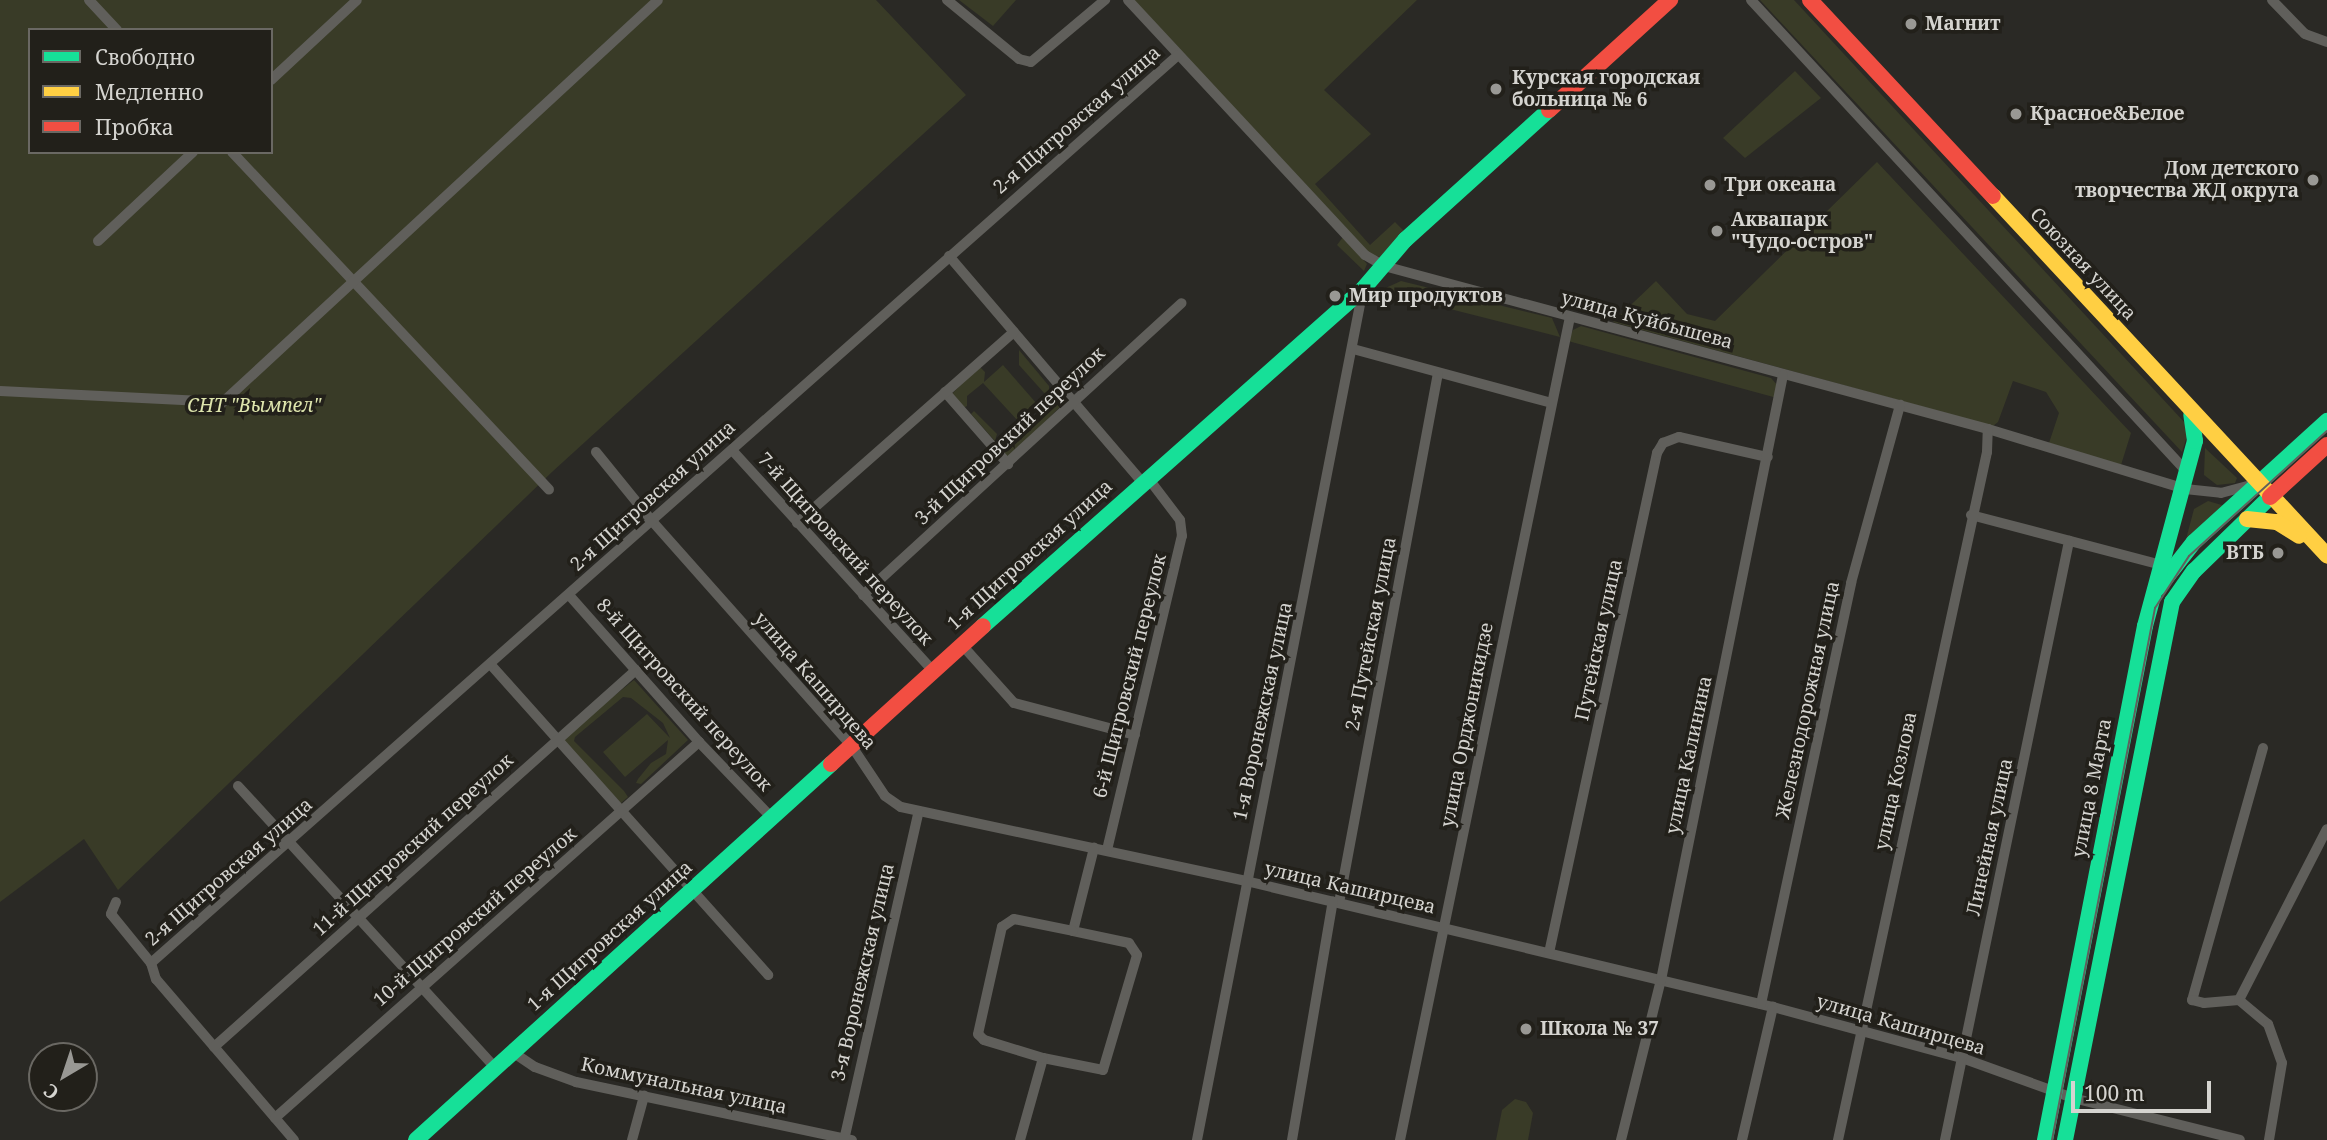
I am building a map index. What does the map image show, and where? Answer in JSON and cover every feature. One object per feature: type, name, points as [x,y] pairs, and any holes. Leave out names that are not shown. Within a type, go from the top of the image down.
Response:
[{"type":"main road","name":"1-я Щигровская улица","points":[[416,1140],[933,671],[1363,289],[1405,240],[1670,0]]},
{"type":"main road","name":"Союзная улица","points":[[1810,0],[2327,556]]},
{"type":"main road","points":[[2152,597],[2187,481],[2196,431],[2190,410]]},
{"type":"main road","name":"улица 8 Марта","points":[[2045,1140],[2152,597],[2186,549],[2327,421]]},
{"type":"main road","name":"улица 8 Марта","points":[[2065,1140],[2165,624],[2180,589],[2247,519],[2327,445]]},
{"type":"main road","points":[[2247,519],[2277,522],[2327,556]]},
{"type":"street","points":[[89,0],[115,28]]},
{"type":"street","points":[[273,78],[357,0]]},
{"type":"street","points":[[0,391],[223,402],[658,0]]},
{"type":"street","points":[[947,0],[1020,60],[1038,61],[1105,0]]},
{"type":"street","name":"улица Куйбышева","points":[[1128,0],[1365,255],[1384,266],[2187,481],[2221,494],[2257,483]]},
{"type":"street","points":[[1751,0],[2187,481]]},
{"type":"street","points":[[2272,0],[2305,34],[2327,42]]},
{"type":"street","name":"2-я Щигровская улица","points":[[151,963],[292,842],[1178,55]]},
{"type":"street","points":[[98,241],[191,154]]},
{"type":"street","points":[[234,154],[549,489]]},
{"type":"street","name":"6-й Щигровский переулок","points":[[949,256],[1073,402],[1180,520],[1182,536],[1107,850]]},
{"type":"street","name":"1-я Воронежская улица","points":[[1197,1140],[1363,289]]},
{"type":"street","name":"3-й Щигровский переулок","points":[[863,595],[1182,303]]},
{"type":"street","name":"улица Орджоникидзе","points":[[1400,1140],[1570,317]]},
{"type":"street","points":[[797,523],[1014,332]]},
{"type":"street","points":[[1353,349],[1552,403]]},
{"type":"street","name":"2-я Путейская улица","points":[[1292,1140],[1438,373]]},
{"type":"street","name":"улица Калинина","points":[[1621,1140],[1661,980],[1783,375]]},
{"type":"street","points":[[945,392],[1008,464]]},
{"type":"street","name":"Железнодорожная улица","points":[[1761,1004],[1851,583],[1900,405]]},
{"type":"street","name":"улица Козлова","points":[[1838,1140],[1970,515],[1987,452],[1988,429]]},
{"type":"street","name":"Путейская улица","points":[[1549,953],[1657,453],[1663,443],[1679,438],[1768,457]]},
{"type":"street","name":"7-й Щигровский переулок","points":[[732,450],[933,671]]},
{"type":"street","name":"улица Каширцева","points":[[596,452],[652,522],[851,746],[885,796],[918,813],[1107,850],[1246,881],[1761,1004],[1962,1058],[2073,1098],[2240,1140]]},
{"type":"street","points":[[1970,515],[2162,565]]},
{"type":"street","name":"Линейная улица","points":[[1945,1140],[2069,541]]},
{"type":"street","name":"8-й Щигровский переулок","points":[[569,595],[699,742],[772,818]]},
{"type":"street","points":[[962,645],[1014,703],[1135,735]]},
{"type":"street","points":[[491,665],[694,889],[768,975]]},
{"type":"street","name":"11-й Щигровский переулок","points":[[214,1047],[636,670]]},
{"type":"street","name":"10-й Щигровский переулок","points":[[275,1118],[699,742]]},
{"type":"street","points":[[2263,748],[2192,997],[2204,1003],[2233,1001],[2268,1024],[2282,1063],[2269,1140]]},
{"type":"street","points":[[237,786],[292,842],[496,1069]]},
{"type":"street","name":"3-я Воронежская улица","points":[[847,1139],[918,813]]},
{"type":"street","points":[[2233,1001],[2327,830]]},
{"type":"street","points":[[1073,931],[1094,848]]},
{"type":"street","points":[[116,902],[111,914],[118,926],[151,963],[156,979],[295,1140]]},
{"type":"street","points":[[1014,919],[1073,931],[1129,943],[1138,955],[1103,1070],[1043,1058],[984,1040],[978,1034],[1002,927],[1014,919]]},
{"type":"street","points":[[1742,1140],[1773,1007]]},
{"type":"street","name":"Коммунальная улица","points":[[514,1053],[550,1074],[847,1139]]},
{"type":"street","points":[[1020,1140],[1043,1058]]},
{"type":"street","points":[[632,1140],[644,1096]]},
{"type":"green space","name":"СНТ \"Вымпел\"","points":[[0,0],[876,0],[966,95],[552,472],[118,890],[84,839],[0,902]]},
{"type":"green space","points":[[959,0],[1016,0],[993,26]]},
{"type":"green space","points":[[1132,0],[1417,0],[1324,90],[1371,134],[1315,184],[1370,245],[1395,222],[1404,231],[1380,257],[1370,255]]},
{"type":"green space","points":[[1760,0],[1794,0],[2185,423],[2189,430],[2182,452]]},
{"type":"green space","points":[[1795,71],[1821,98],[1745,158],[1723,138]]},
{"type":"green space","name":"Три океана","points":[[1877,162],[2131,433],[2121,465],[2049,443],[2059,413],[2046,392],[2013,381],[1998,422],[1993,426],[1613,322],[1656,281],[1687,314],[1715,321]]},
{"type":"green space","points":[[1343,237],[1367,264],[1364,271],[1337,245]]},
{"type":"green space","points":[[1401,281],[1552,318],[1560,337],[1379,291]]},
{"type":"green space","points":[[1581,326],[1771,378],[1778,386],[1777,398],[1568,341],[1573,330]]},
{"type":"green space","points":[[1019,350],[1049,386],[1049,391],[1045,394],[1019,365]]},
{"type":"green space","points":[[1003,365],[1037,404],[1018,421],[983,383],[967,396],[967,406],[961,409],[950,396],[979,366],[985,372],[984,382]]},
{"type":"green space","points":[[1058,402],[1062,405],[1009,457],[1003,453]]},
{"type":"green space","points":[[974,411],[997,434],[995,441],[971,414]]},
{"type":"green space","points":[[2205,448],[2237,478],[2235,483],[2217,485],[2204,475]]},
{"type":"green space","points":[[2208,501],[2225,506],[2185,543],[2194,509]]},
{"type":"green space","points":[[634,680],[688,740],[641,784],[636,783],[651,763],[666,754],[668,740],[625,777],[603,752],[647,714],[670,738],[663,723],[631,698],[623,697],[575,737],[574,741],[624,791],[628,797],[621,803],[564,742],[565,735]]},
{"type":"green space","points":[[1515,1099],[1526,1102],[1533,1113],[1528,1140],[1496,1140],[1502,1110]]},
{"type":"tram line","points":[[2052,1140],[2155,608],[2189,556],[2327,431]]},
{"type":"traffic: fast","points":[[983,626],[1363,289],[1405,240],[1549,110]]},
{"type":"traffic: fast","points":[[2045,1140],[2145,626],[2195,441],[2191,414]]},
{"type":"traffic: fast","points":[[2158,588],[2194,542],[2327,421]]},
{"type":"traffic: fast","points":[[2065,1140],[2172,602],[2194,571],[2270,497]]},
{"type":"traffic: fast","points":[[416,1140],[831,764]]},
{"type":"traffic: slow","points":[[1993,196],[2327,556]]},
{"type":"traffic: slow","points":[[2247,519],[2277,522],[2299,536]]},
{"type":"traffic: jam","points":[[1549,110],[1670,0]]},
{"type":"traffic: jam","points":[[1810,0],[1993,196]]},
{"type":"traffic: jam","points":[[2270,497],[2327,445]]},
{"type":"traffic: jam","points":[[831,764],[983,626]]},
{"type":"place","name":"Магнит","points":[[1911,24]]},
{"type":"place","name":"Курская городская больница № 6","points":[[1496,89]]},
{"type":"place","name":"Красное&Белое","points":[[2016,114]]},
{"type":"place","name":"Дом детского творчества ЖД округа","points":[[2313,180]]},
{"type":"place","name":"Три океана","points":[[1710,185]]},
{"type":"place","name":"Аквапарк \"Чудо-остров\"","points":[[1717,231]]},
{"type":"place","name":"Мир продуктов","points":[[1335,296]]},
{"type":"place","name":"ВТБ","points":[[2278,553]]},
{"type":"place","name":"Школа № 37","points":[[1526,1029]]}]
